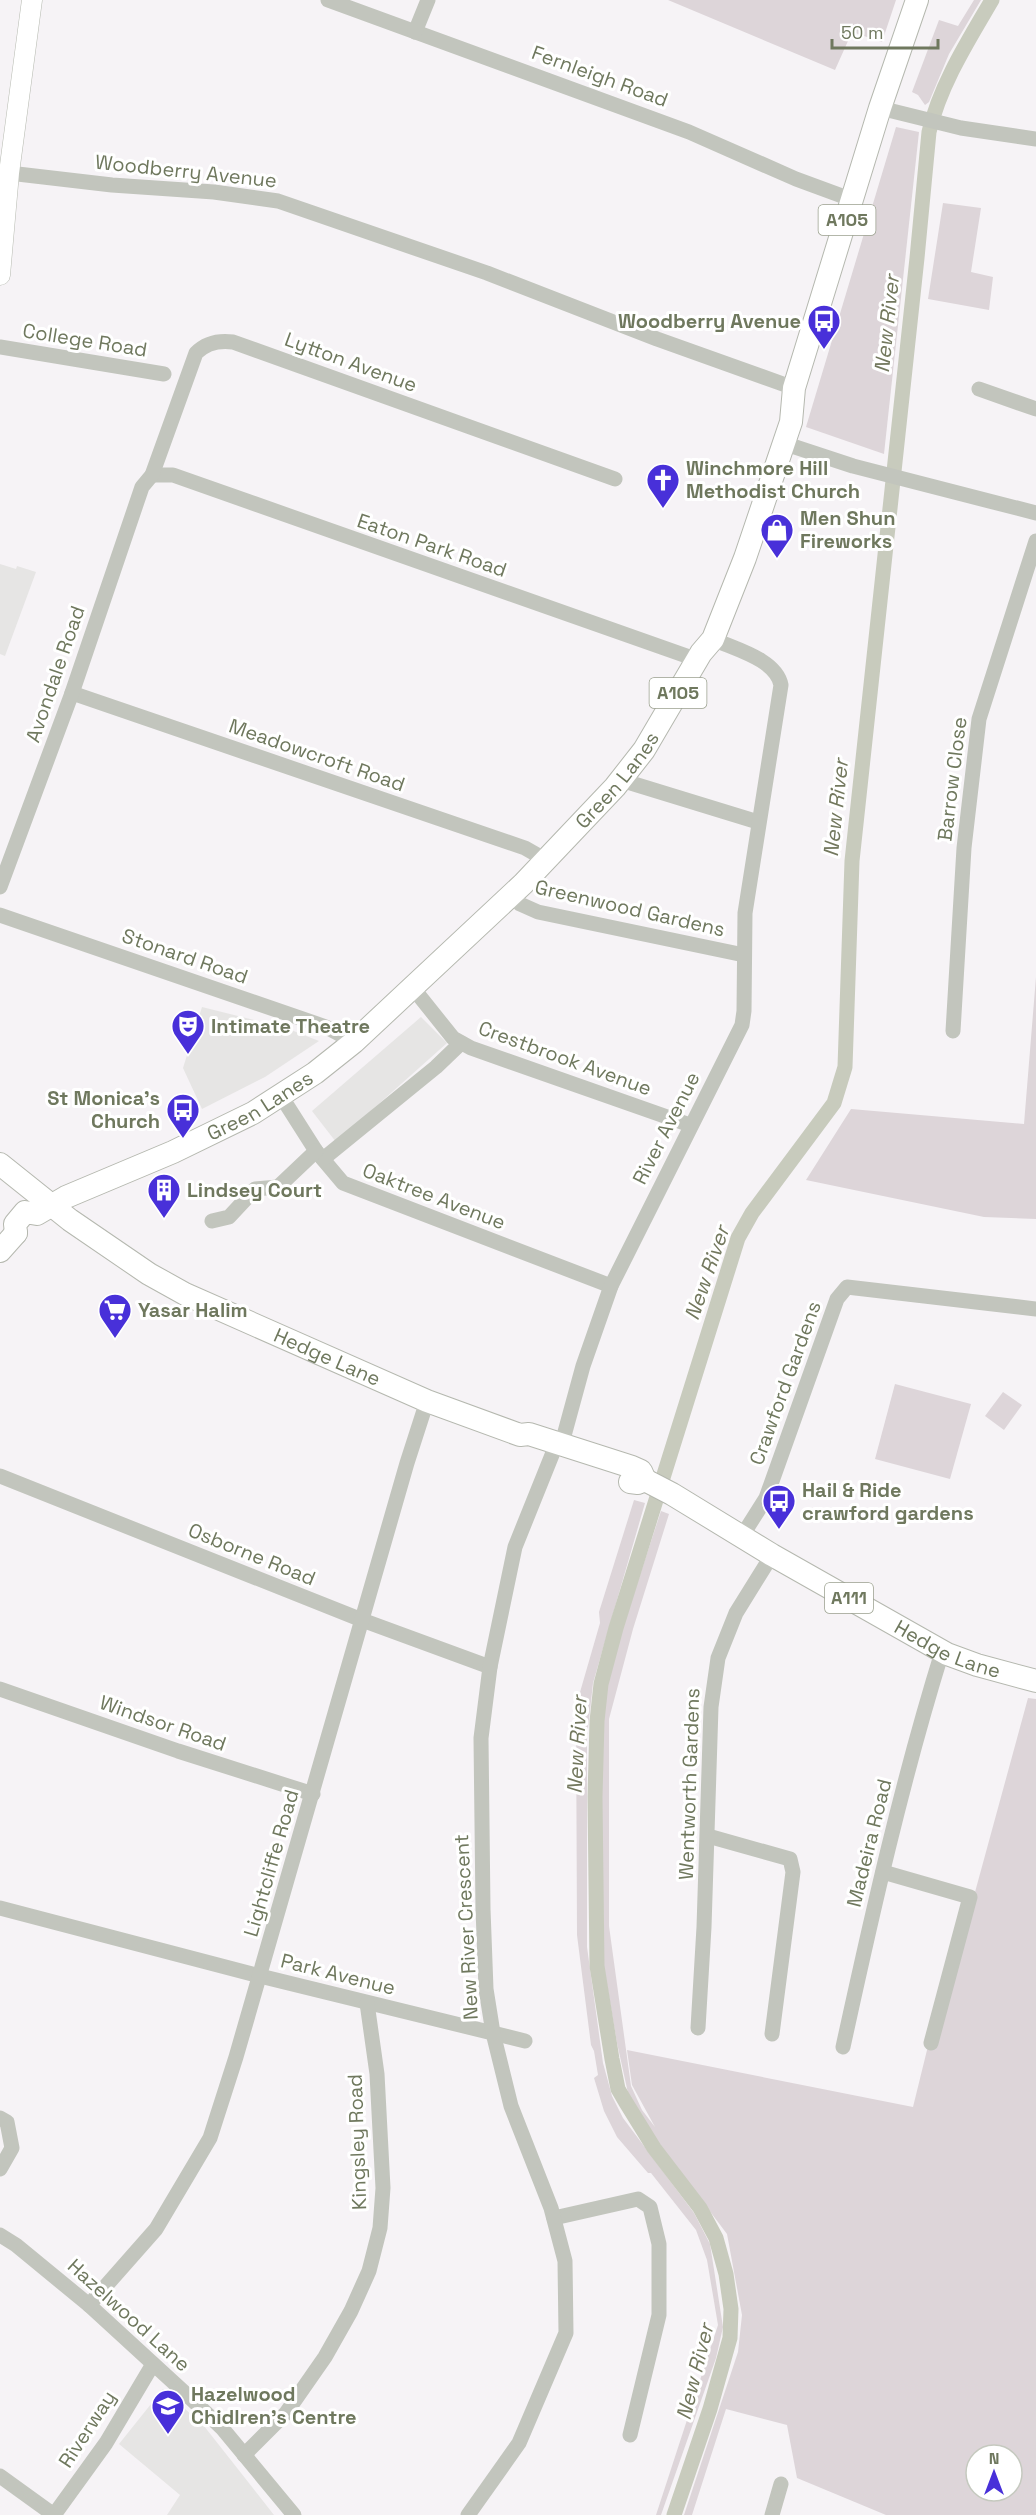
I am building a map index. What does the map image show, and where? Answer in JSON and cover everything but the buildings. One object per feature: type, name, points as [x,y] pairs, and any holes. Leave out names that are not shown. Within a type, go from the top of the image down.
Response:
[{"type":"main road","name":"Green Lanes","points":[[0,1251],[16,1233],[26,1233],[34,1228],[45,1209],[207,1136],[281,1096],[327,1064],[354,1042],[511,896],[621,780],[644,750],[712,639],[745,558],[790,422],[794,388],[880,108],[917,0]]},
{"type":"main road","name":"A111","points":[[0,1164],[45,1209]]},
{"type":"main road","name":"Hedge Lane","points":[[45,1209],[185,1294],[427,1401],[520,1435],[529,1434],[557,1449],[641,1471],[646,1481],[942,1652],[977,1665],[1036,1681]]},
{"type":"street","points":[[0,275],[9,173],[32,0]]},
{"type":"street","name":"Fernleigh Road","points":[[328,0],[689,132],[796,179],[853,200]]},
{"type":"street","points":[[415,32],[428,0]]},
{"type":"street","points":[[880,108],[961,128],[1036,139]]},
{"type":"street","name":"Woodberry Avenue","points":[[9,173],[112,185],[214,192],[278,201],[487,273],[657,339],[794,388]]},
{"type":"street","name":"Lytton Avenue","points":[[152,475],[196,353],[208,344],[230,342],[615,479]]},
{"type":"street","name":"College Road","points":[[0,347],[164,374]]},
{"type":"street","points":[[979,390],[1036,409]]},
{"type":"street","points":[[783,443],[854,466],[1036,513]]},
{"type":"street","name":"Eaton Park Road","points":[[152,475],[172,475],[698,660]]},
{"type":"street","name":"Avondale Road","points":[[0,888],[72,693],[142,487],[152,475]]},
{"type":"street","name":"Barrow Close","points":[[954,1031],[964,848],[979,719],[1036,542]]},
{"type":"street","name":"River Avenue","points":[[557,1449],[611,1286],[742,1025],[745,913],[780,694],[779,677],[762,661],[712,639]]},
{"type":"street","name":"Meadowcroft Road","points":[[72,693],[525,848],[546,860]]},
{"type":"street","points":[[621,780],[758,822]]},
{"type":"street","name":"Greenwood Gardens","points":[[511,896],[529,909],[538,912],[744,955]]},
{"type":"street","name":"Stonard Road","points":[[0,915],[326,1027],[354,1042]]},
{"type":"street","name":"Crestbrook Avenue","points":[[413,988],[442,1027],[461,1043],[690,1125]]},
{"type":"street","points":[[212,1221],[229,1217],[255,1189],[278,1187],[436,1067],[461,1043]]},
{"type":"street","name":"Oaktree Avenue","points":[[281,1096],[319,1155],[343,1183],[611,1286]]},
{"type":"street","name":"Crawford Gardens","points":[[742,1536],[766,1498],[837,1299],[847,1287],[1036,1309]]},
{"type":"street","name":"Lightcliffe Road","points":[[89,2305],[156,2229],[210,2138],[313,1794],[409,1454],[427,1401]]},
{"type":"street","name":"New River Crescent","points":[[468,2515],[519,2443],[566,2333],[565,2261],[554,2218],[511,2106],[493,2033],[486,1989],[481,1814],[481,1738],[490,1667],[515,1547],[557,1449]]},
{"type":"street","name":"Osborne Road","points":[[0,1476],[362,1620],[490,1667]]},
{"type":"street","name":"Wentworth Gardens","points":[[698,2028],[708,1836],[711,1707],[718,1658],[736,1613],[772,1555]]},
{"type":"street","name":"Madeira Road","points":[[843,2047],[883,1872],[924,1711],[942,1652]]},
{"type":"street","name":"Windsor Road","points":[[0,1689],[178,1751],[313,1794]]},
{"type":"street","points":[[708,1836],[790,1859],[793,1872],[772,2034]]},
{"type":"street","points":[[883,1872],[970,1897],[931,2043]]},
{"type":"street","name":"Park Avenue","points":[[0,1908],[260,1976],[525,2041]]},
{"type":"street","name":"Kingsley Road","points":[[244,2455],[286,2413],[325,2356],[351,2311],[369,2271],[380,2228],[383,2188],[377,2074],[367,2002]]},
{"type":"street","points":[[0,2118],[7,2121],[12,2148],[0,2169]]},
{"type":"street","points":[[554,2218],[638,2199],[650,2207],[659,2244],[659,2316],[630,2435]]},
{"type":"street","name":"Hazelwood Lane","points":[[0,2235],[16,2245],[89,2305],[222,2428],[294,2515]]},
{"type":"street","name":"Riverway","points":[[54,2515],[106,2443],[153,2364]]},
{"type":"street","points":[[0,2476],[54,2515]]},
{"type":"street","points":[[772,2515],[781,2484]]},
{"type":"shaded area","points":[[668,0],[896,0],[882,42],[852,32],[835,70]]},
{"type":"shaded area","points":[[974,0],[981,0],[949,54],[929,102],[925,105],[918,95],[912,92],[939,20],[958,26]]},
{"type":"shaded area","points":[[896,127],[919,132],[884,454],[806,427]]},
{"type":"shaded area","points":[[943,203],[981,208],[971,272],[993,277],[989,310],[928,299]]},
{"type":"shaded area","points":[[0,564],[36,572],[5,656],[0,654]]},
{"type":"shaded area","points":[[1036,977],[1036,1219],[984,1217],[806,1180],[851,1109],[1024,1124]]},
{"type":"shaded area","points":[[202,1007],[286,1028],[319,1041],[265,1077],[202,1109],[183,1068]]},
{"type":"shaded area","points":[[421,1017],[447,1043],[336,1142],[312,1111]]},
{"type":"shaded area","points":[[895,1384],[971,1404],[950,1479],[875,1459]]},
{"type":"shaded area","points":[[1003,1392],[1022,1405],[1004,1430],[985,1416]]},
{"type":"shaded area","points":[[634,1500],[645,1503],[593,1683],[587,1738],[587,1947],[603,2063],[612,2096],[623,2118],[694,2213],[710,2244],[723,2327],[716,2358],[661,2515],[656,2515],[718,2325],[707,2260],[696,2230],[651,2173],[648,2173],[617,2137],[604,2111],[594,2078],[598,2075],[591,2045],[577,1935],[576,1706],[600,1623],[599,1612]]},
{"type":"shaded area","points":[[661,1511],[669,1514],[633,1629],[609,1719],[609,1926],[631,2086],[642,2110],[655,2127],[632,2085],[627,2050],[913,2107],[928,2046],[933,2046],[1028,1698],[1036,1699],[1036,2515],[886,2515],[797,2478],[787,2425],[726,2409],[692,2515],[684,2515],[738,2352],[742,2315],[727,2234],[645,2125],[628,2093],[604,1967],[601,1780],[605,1693],[610,1666]]},
{"type":"shaded area","name":"Hazelwood Chidlren's Centre","points":[[163,2389],[204,2426],[274,2515],[167,2515],[180,2495],[119,2444]]},
{"type":"waterway","name":"New River","points":[[674,2515],[710,2409],[730,2338],[731,2309],[726,2274],[716,2238],[700,2208],[654,2148],[618,2089],[597,1966],[595,1797],[597,1721],[601,1684],[616,1628],[738,1238],[752,1213],[834,1103],[845,1067],[852,861],[929,132],[947,80],[992,0]]},
{"type":"place","name":"Woodberry Avenue","points":[[824,350]]},
{"type":"place","name":"Winchmore Hill Methodist Church","points":[[663,509]]},
{"type":"place","name":"Men Shun Fireworks","points":[[777,559]]},
{"type":"place","name":"Intimate Theatre","points":[[188,1055]]},
{"type":"place","name":"St Monica's Church","points":[[183,1139]]},
{"type":"place","name":"Lindsey Court","points":[[164,1219]]},
{"type":"place","name":"Yasar Halim","points":[[115,1339]]},
{"type":"place","name":"Hail & Ride crawford gardens","points":[[779,1530]]},
{"type":"place","name":"Hazelwood Chidlren's Centre","points":[[168,2435]]}]
